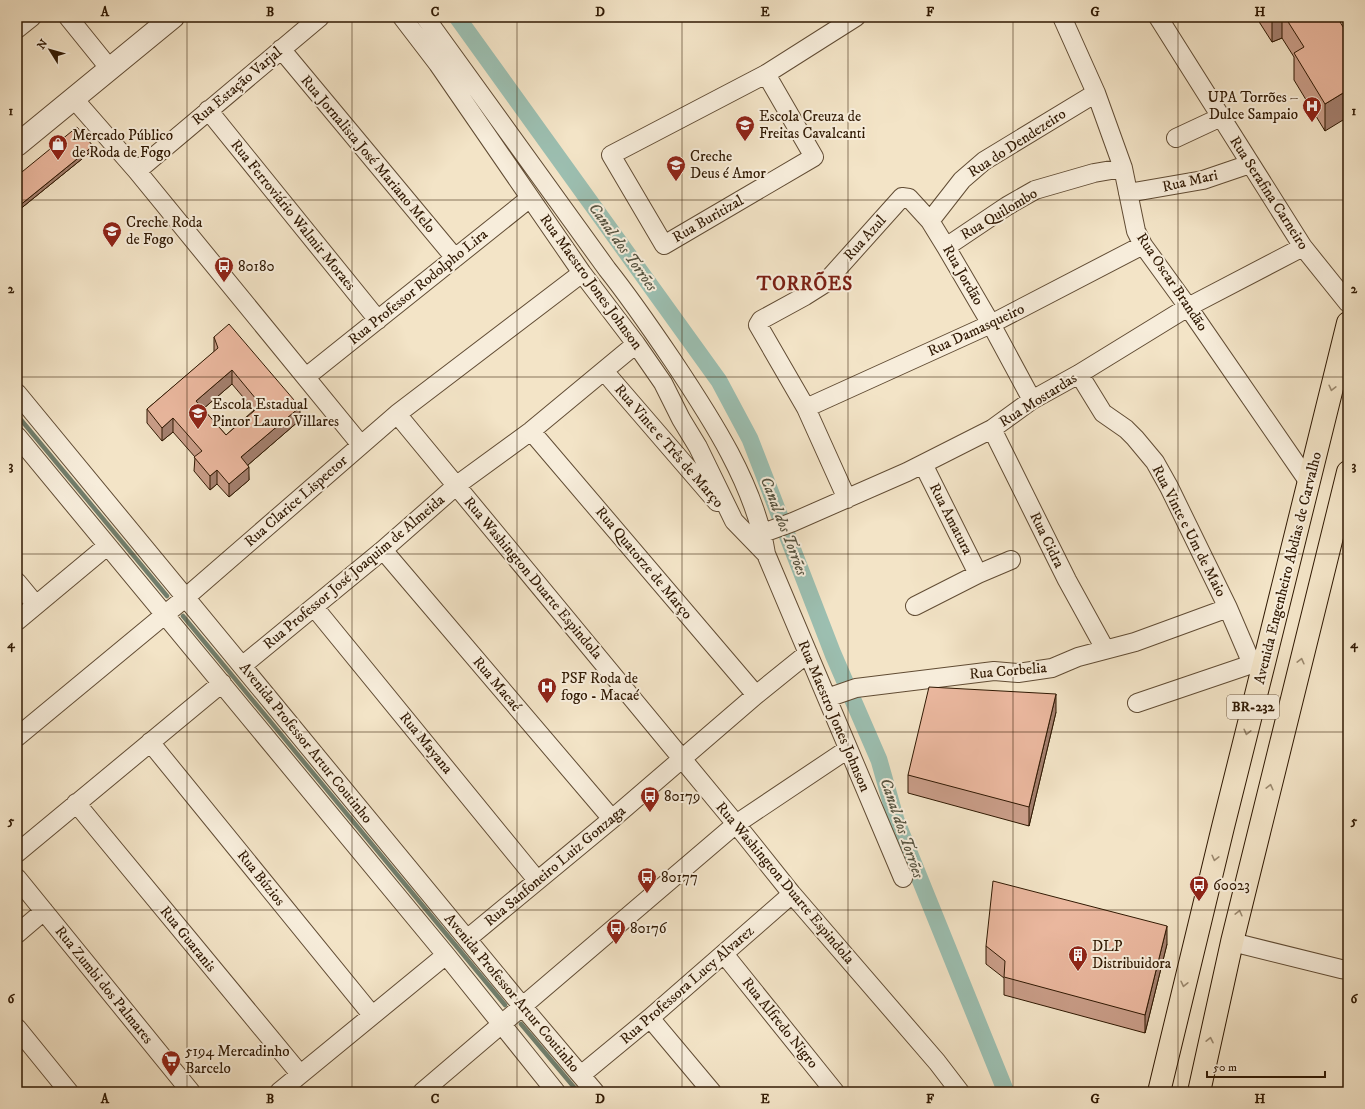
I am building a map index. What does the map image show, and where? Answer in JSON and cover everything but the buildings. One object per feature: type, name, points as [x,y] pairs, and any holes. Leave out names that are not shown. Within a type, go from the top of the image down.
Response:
[{"type":"highway","name":"Avenida Engenheiro Abdias de Carvalho","points":[[1159,1092],[1219,841],[1258,663],[1308,481],[1348,323]]},
{"type":"highway","name":"BR-232","points":[[1199,1092],[1232,942],[1328,548],[1348,472]]},
{"type":"street","points":[[17,29],[32,17]]},
{"type":"street","points":[[68,17],[110,69]]},
{"type":"street","points":[[17,145],[173,17]]},
{"type":"street","name":"Rua Estação Varjal","points":[[137,171],[280,49],[320,17]]},
{"type":"street","name":"Rua Maestro Jones Johnson","points":[[402,17],[438,64],[582,272],[663,383],[698,447],[734,521],[766,554],[903,878]]},
{"type":"street","name":"Rua Maestro Jones Johnson","points":[[425,17],[603,263],[633,302],[693,391],[717,431],[769,530],[766,554]]},
{"type":"street","points":[[766,74],[856,17]]},
{"type":"street","name":"Rua Oscar Brandão","points":[[1062,17],[1096,93],[1123,168],[1136,231],[1143,245],[1188,307],[1308,481]]},
{"type":"street","name":"Rua Serafina Carneiro","points":[[1158,17],[1303,247],[1348,303]]},
{"type":"street","name":"Rua Jornalista José Mariano Melo","points":[[280,49],[455,258]]},
{"type":"street","name":"Rua Buritizal","points":[[766,74],[814,157],[664,245],[611,155],[766,74]]},
{"type":"street","name":"Rua do Dendezeiro","points":[[930,221],[962,180],[984,161],[1096,93]]},
{"type":"street","points":[[74,99],[137,171],[361,445]]},
{"type":"street","name":"Rua Ferroviário Walmir Moraes","points":[[208,110],[378,320]]},
{"type":"street","points":[[1176,138],[1221,117]]},
{"type":"street","name":"Rua Mari","points":[[1128,193],[1203,180],[1250,164]]},
{"type":"street","name":"Rua Quilombo","points":[[946,247],[1007,206],[1035,190],[1094,173],[1123,168]]},
{"type":"street","name":"Rua Jordão","points":[[890,210],[902,197],[907,198],[930,221],[991,324],[1032,400]]},
{"type":"street","name":"Rua Professor Rodolpho Lira","points":[[306,377],[530,198]]},
{"type":"street","name":"Rua Azul","points":[[806,408],[760,324],[824,284],[890,210]]},
{"type":"street","name":"Rua Damasqueiro","points":[[806,408],[991,324],[1143,245]]},
{"type":"street","name":"Rua Mostardas","points":[[769,530],[793,522],[847,499],[923,464],[992,429],[1032,400],[1078,374],[1188,307],[1303,247]]},
{"type":"street","name":"Rua Clarice Lispector","points":[[17,737],[185,598],[397,414],[582,272]]},
{"type":"street","name":"Rua Professor José Joaquim de Almeida","points":[[242,666],[383,550],[457,485],[531,430],[636,344]]},
{"type":"street","name":"Rua Vinte e Três de Março","points":[[604,371],[734,521]]},
{"type":"street","name":"Rua Vinte e Um de Maio","points":[[1078,374],[1104,413],[1126,429],[1155,462],[1169,486],[1228,608],[1258,663]]},
{"type":"street","name":"Avenida Professor Artur Coutinho","points":[[17,393],[523,1007],[596,1092]]},
{"type":"street","points":[[806,408],[847,499]]},
{"type":"street","name":"Rua Washington Duarte Espindola","points":[[397,414],[682,758],[792,894],[937,1062],[960,1092]]},
{"type":"street","name":"Rua Cidra","points":[[992,429],[1067,580],[1105,649]]},
{"type":"street","name":"Rua Quatorze de Março","points":[[531,430],[756,695]]},
{"type":"street","name":"Avenida Professor Artur Coutinho","points":[[17,436],[446,955],[556,1092]]},
{"type":"street","name":"Rua Amatura","points":[[923,464],[978,574]]},
{"type":"street","points":[[17,621],[107,546]]},
{"type":"street","name":"Rua Macaé","points":[[383,550],[612,819]]},
{"type":"street","points":[[915,606],[978,574],[1011,560]]},
{"type":"street","points":[[17,582],[36,605]]},
{"type":"street","name":"Rua Mayana","points":[[314,607],[537,880]]},
{"type":"street","name":"Rua Corbelia","points":[[827,698],[856,688],[994,671],[1018,673],[1052,668],[1078,657],[1135,642],[1228,608]]},
{"type":"street","name":"Rua Sanfoneiro Luiz Gonzaga","points":[[467,939],[612,819],[756,695],[808,653]]},
{"type":"street","points":[[1137,703],[1258,663]]},
{"type":"street","points":[[17,853],[222,683]]},
{"type":"street","name":"Rua Búzios","points":[[150,742],[372,1015]]},
{"type":"street","points":[[422,1092],[736,824],[848,749]]},
{"type":"street","name":"Rua Guaranis","points":[[76,803],[300,1074]]},
{"type":"street","name":"Rua Zumbi dos Palmares","points":[[17,878],[191,1092]]},
{"type":"street","name":"Rua Professora Lucy Alvarez","points":[[582,1075],[650,1018],[792,894]]},
{"type":"street","points":[[17,934],[44,911]]},
{"type":"street","points":[[1232,942],[1348,970]]},
{"type":"street","name":"Rua Alfredo Nigro","points":[[724,954],[835,1092]]},
{"type":"street","points":[[279,1092],[446,955]]},
{"type":"street","points":[[650,1018],[712,1092]]},
{"type":"street","points":[[17,1028],[68,1092]]},
{"type":"waterway","name":"Canal dos Torrões","points":[[457,17],[719,381],[750,439],[833,654],[879,760],[896,820],[1006,1092]]},
{"type":"waterway","points":[[17,415],[167,596]]},
{"type":"waterway","points":[[183,616],[505,1005]]},
{"type":"waterway","points":[[521,1024],[578,1092]]},
{"type":"place","name":"UPA Torrões – Dulce Sampaio","points":[[1312,123]]},
{"type":"place","name":"Escola Creuza de Freitas Cavalcanti","points":[[745,142]]},
{"type":"place","name":"Mercado Público de Roda de Fogo","points":[[58,161]]},
{"type":"place","name":"Creche Deus é Amor","points":[[676,182]]},
{"type":"place","name":"Creche Roda de Fogo","points":[[112,248]]},
{"type":"place","name":"80180","points":[[224,283]]},
{"type":"place","name":"Escola Estadual Pintor Lauro Villares","points":[[198,430]]},
{"type":"place","name":"PSF Roda de fogo - Macaé","points":[[547,704]]},
{"type":"place","name":"80179","points":[[650,813]]},
{"type":"place","name":"80177","points":[[647,894]]},
{"type":"place","name":"60023","points":[[1199,902]]},
{"type":"place","name":"80176","points":[[616,945]]},
{"type":"place","name":"DLP Distribuidora","points":[[1078,972]]},
{"type":"place","name":"5194 Mercadinho Barcelo","points":[[171,1077]]},
{"type":"district","name":"TORRÕES","points":[[805,284]]}]
